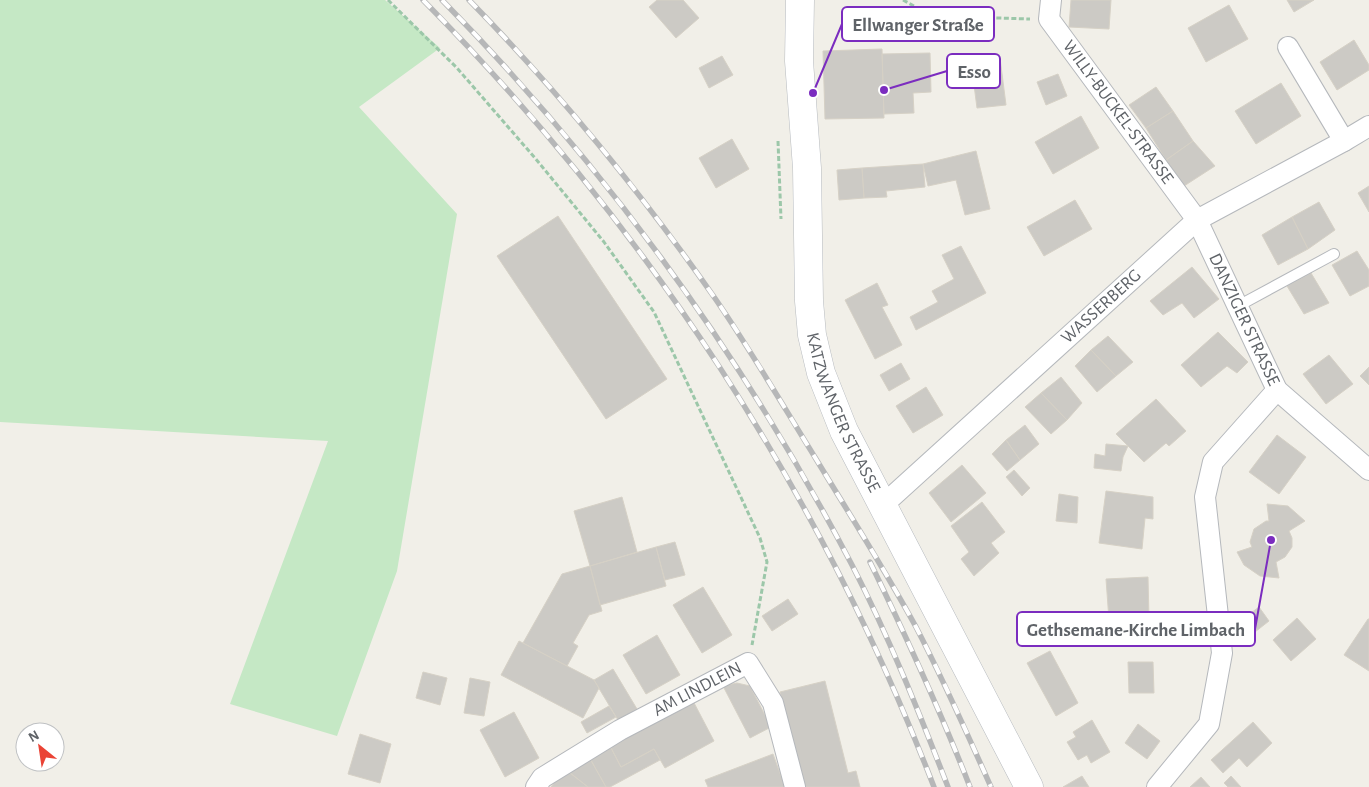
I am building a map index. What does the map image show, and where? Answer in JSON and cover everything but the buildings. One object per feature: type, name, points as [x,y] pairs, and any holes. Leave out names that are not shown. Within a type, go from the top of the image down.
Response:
[{"type":"main road","name":"KATZWANGER STRASSE","points":[[800,0],[800,61],[807,168],[809,301],[812,335],[821,373],[844,431],[1029,787]]},
{"type":"street","name":"WILLY-BUCKEL-STRASSE","points":[[1050,10],[1197,220]]},
{"type":"street","points":[[1288,47],[1344,141]]},
{"type":"street","name":"WASSERBERG","points":[[883,505],[1197,220],[1369,126]]},
{"type":"street","name":"DANZIGER STRASSE","points":[[1197,220],[1278,390],[1369,470]]},
{"type":"street","points":[[1157,787],[1209,724],[1222,653],[1205,497],[1213,462],[1278,390]]},
{"type":"street","name":"AM LINDLEIN","points":[[536,787],[542,778],[620,730],[748,663],[774,703],[795,787]]},
{"type":"lane","points":[[1238,306],[1334,254]]},
{"type":"path","points":[[388,0],[457,68],[535,158],[604,242],[654,312],[760,538],[766,562],[748,663]]},
{"type":"path","points":[[903,0],[932,16],[1050,10]]},
{"type":"green space","points":[[0,0],[385,0],[440,48],[359,107],[457,214],[397,571],[337,736],[230,704],[328,441],[0,422]]},
{"type":"railway","points":[[423,0],[504,86],[581,176],[653,270],[719,367],[781,467],[837,571],[888,677],[934,787]]},
{"type":"railway","points":[[442,0],[560,130],[668,268],[718,339],[810,488],[866,592],[903,675],[948,787]]},
{"type":"railway","points":[[469,0],[502,34],[596,142],[656,217],[726,314],[867,543],[916,627],[991,787]]},
{"type":"railway","points":[[870,562],[922,673],[970,787]]},
{"type":"place","name":"Esso","points":[[884,90]]},
{"type":"place","name":"Ellwanger Straße","points":[[813,93]]},
{"type":"place","name":"Gethsemane-Kirche Limbach","points":[[1271,540]]}]
